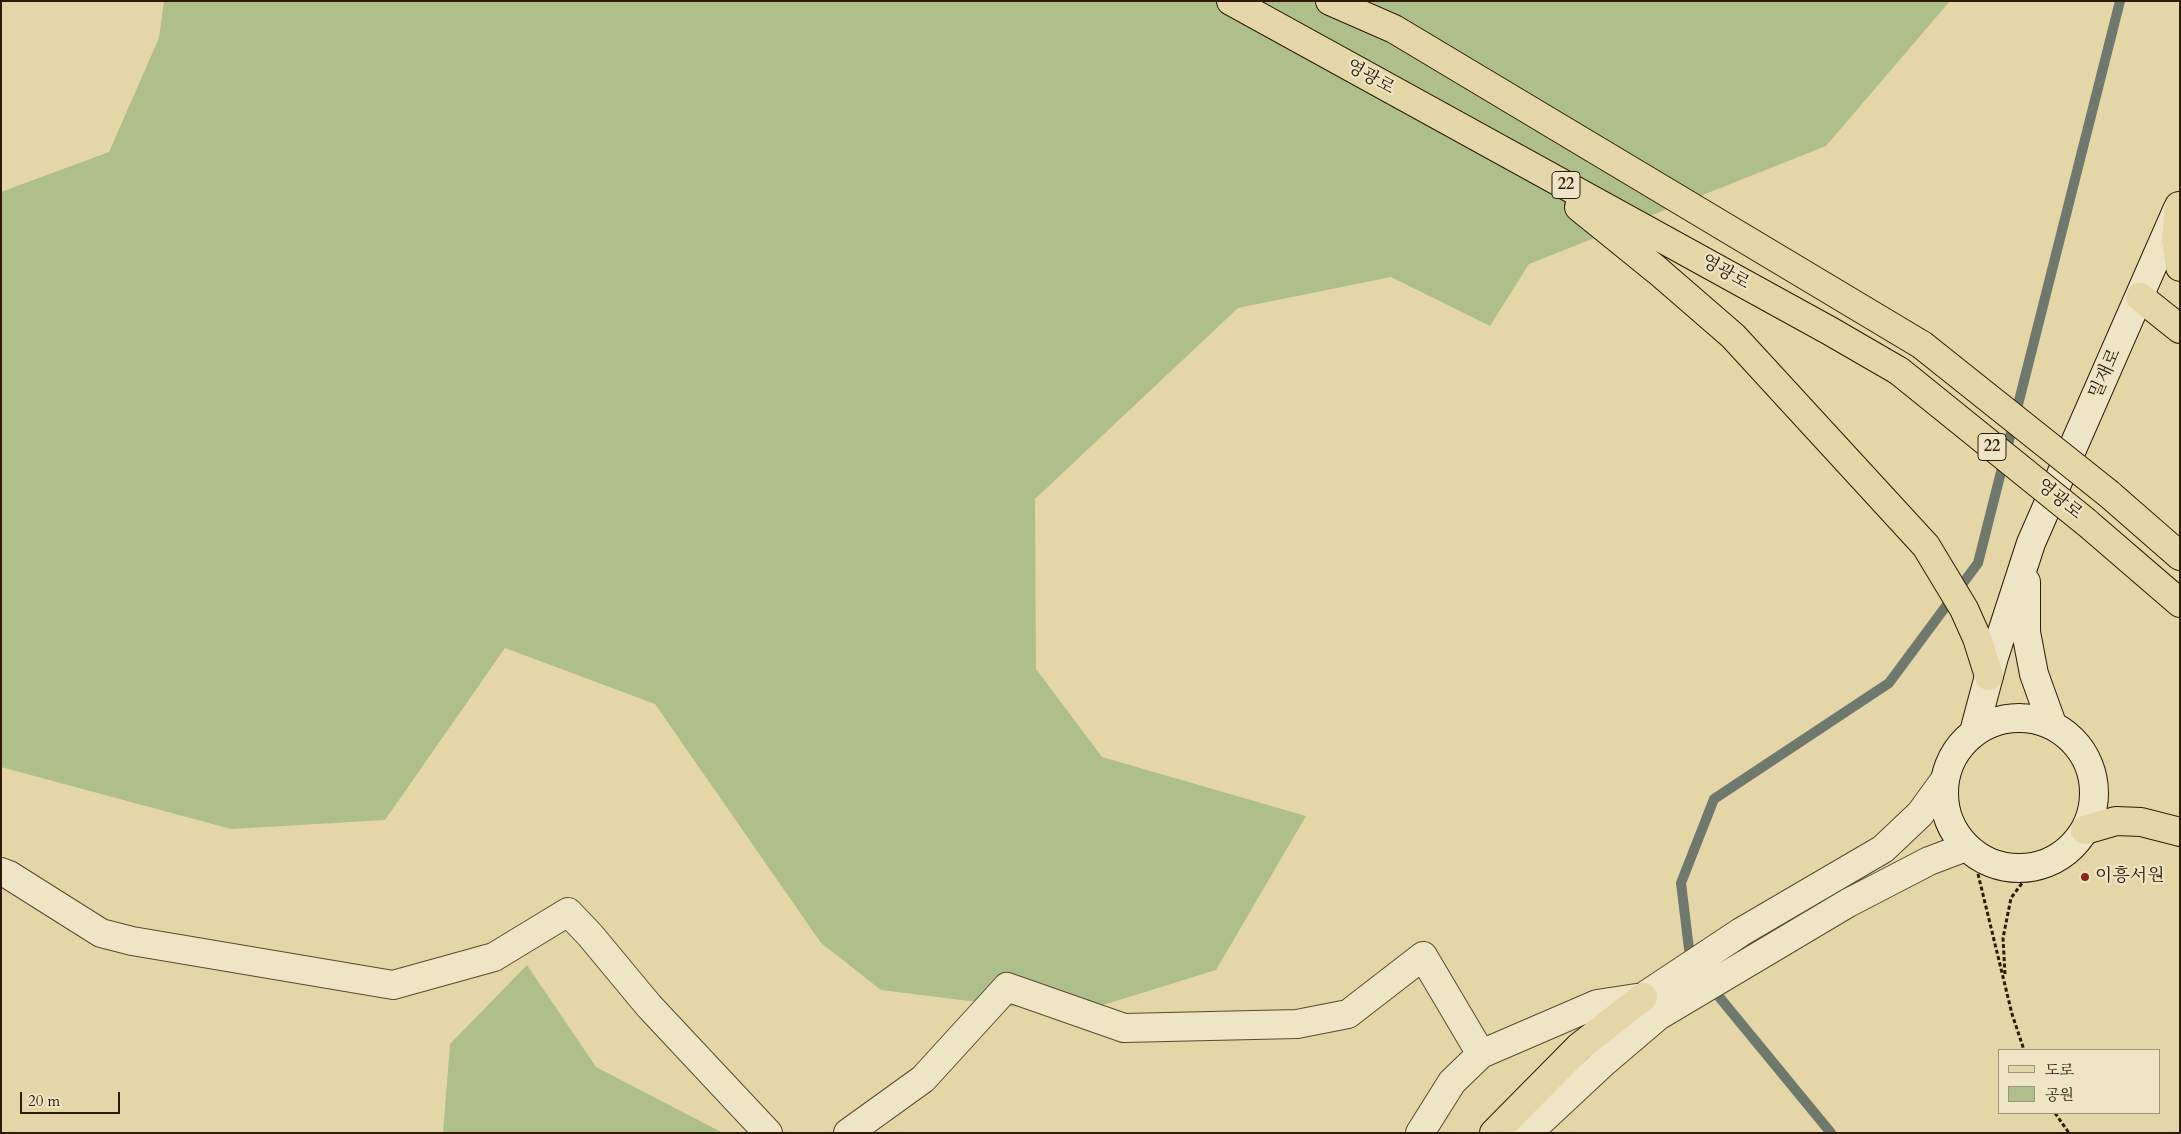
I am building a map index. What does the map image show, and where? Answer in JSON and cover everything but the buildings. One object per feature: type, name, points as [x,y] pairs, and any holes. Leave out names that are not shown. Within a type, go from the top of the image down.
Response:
[{"type":"main road","name":"영광로","points":[[1231,1],[1830,331],[1899,371],[2086,522],[2180,603]]},
{"type":"main road","name":"영광로","points":[[1330,1],[1394,29],[1922,346],[2109,494],[2180,556]]},
{"type":"main road","points":[[1521,161],[1658,271],[1733,336],[1926,546],[1964,609],[1977,638],[1989,676]]},
{"type":"main road","points":[[2179,205],[2176,240],[2180,267]]},
{"type":"main road","points":[[2140,297],[2180,329]]},
{"type":"main road","points":[[2085,830],[2116,821],[2141,822],[2180,832]]},
{"type":"main road","points":[[1494,1133],[1578,1047],[1651,1007]]},
{"type":"street","name":"밀재로","points":[[1974,732],[1989,676],[2031,543],[2179,205]]},
{"type":"street","name":"밀재로","points":[[2031,543],[2026,579],[2026,632],[2034,674],[2052,724]]},
{"type":"street","points":[[1528,1133],[1604,1062],[1651,1007],[1741,932],[1883,849],[1920,814],[1944,781],[1955,754],[1974,732],[1992,722],[2012,718],[2033,718],[2052,724],[2079,746],[2089,763],[2093,777],[2094,804],[2085,830],[2069,850],[2046,863],[2034,867],[2014,868],[1995,864],[1969,850],[1957,836],[1948,816],[1944,795],[1944,781]]},
{"type":"street","points":[[1420,1133],[1452,1082],[1481,1054],[1597,1004],[1651,1007],[1758,956],[1894,878],[1929,861],[1969,850]]},
{"type":"street","points":[[1,872],[9,875],[101,933],[132,941],[393,985],[494,957],[568,912],[590,935],[649,1006],[768,1133]]},
{"type":"street","points":[[848,1133],[923,1079],[1007,988],[1124,1028],[1297,1024],[1348,1014],[1423,956],[1481,1054]]},
{"type":"path","points":[[1969,850],[2012,1014],[2024,1049]]},
{"type":"path","points":[[2005,982],[2003,938],[2011,898],[2034,867]]},
{"type":"path","points":[[2056,1114],[2069,1133]]},
{"type":"green space","points":[[164,1],[1950,1],[1826,146],[1529,264],[1490,326],[1391,277],[1238,308],[1035,499],[1036,669],[1102,757],[1306,816],[1216,970],[1074,1014],[881,990],[821,943],[655,704],[505,648],[385,820],[231,829],[1,767],[1,192],[109,152],[159,38]]},
{"type":"green space","points":[[527,965],[596,1067],[723,1133],[443,1133],[450,1044]]},
{"type":"waterway","points":[[1697,961],[1689,949],[1681,883],[1714,799],[1889,683],[1978,563],[2120,1]]},
{"type":"waterway","points":[[1711,987],[1831,1133]]},
{"type":"place","name":"이흥서원","points":[[2085,877]]}]
